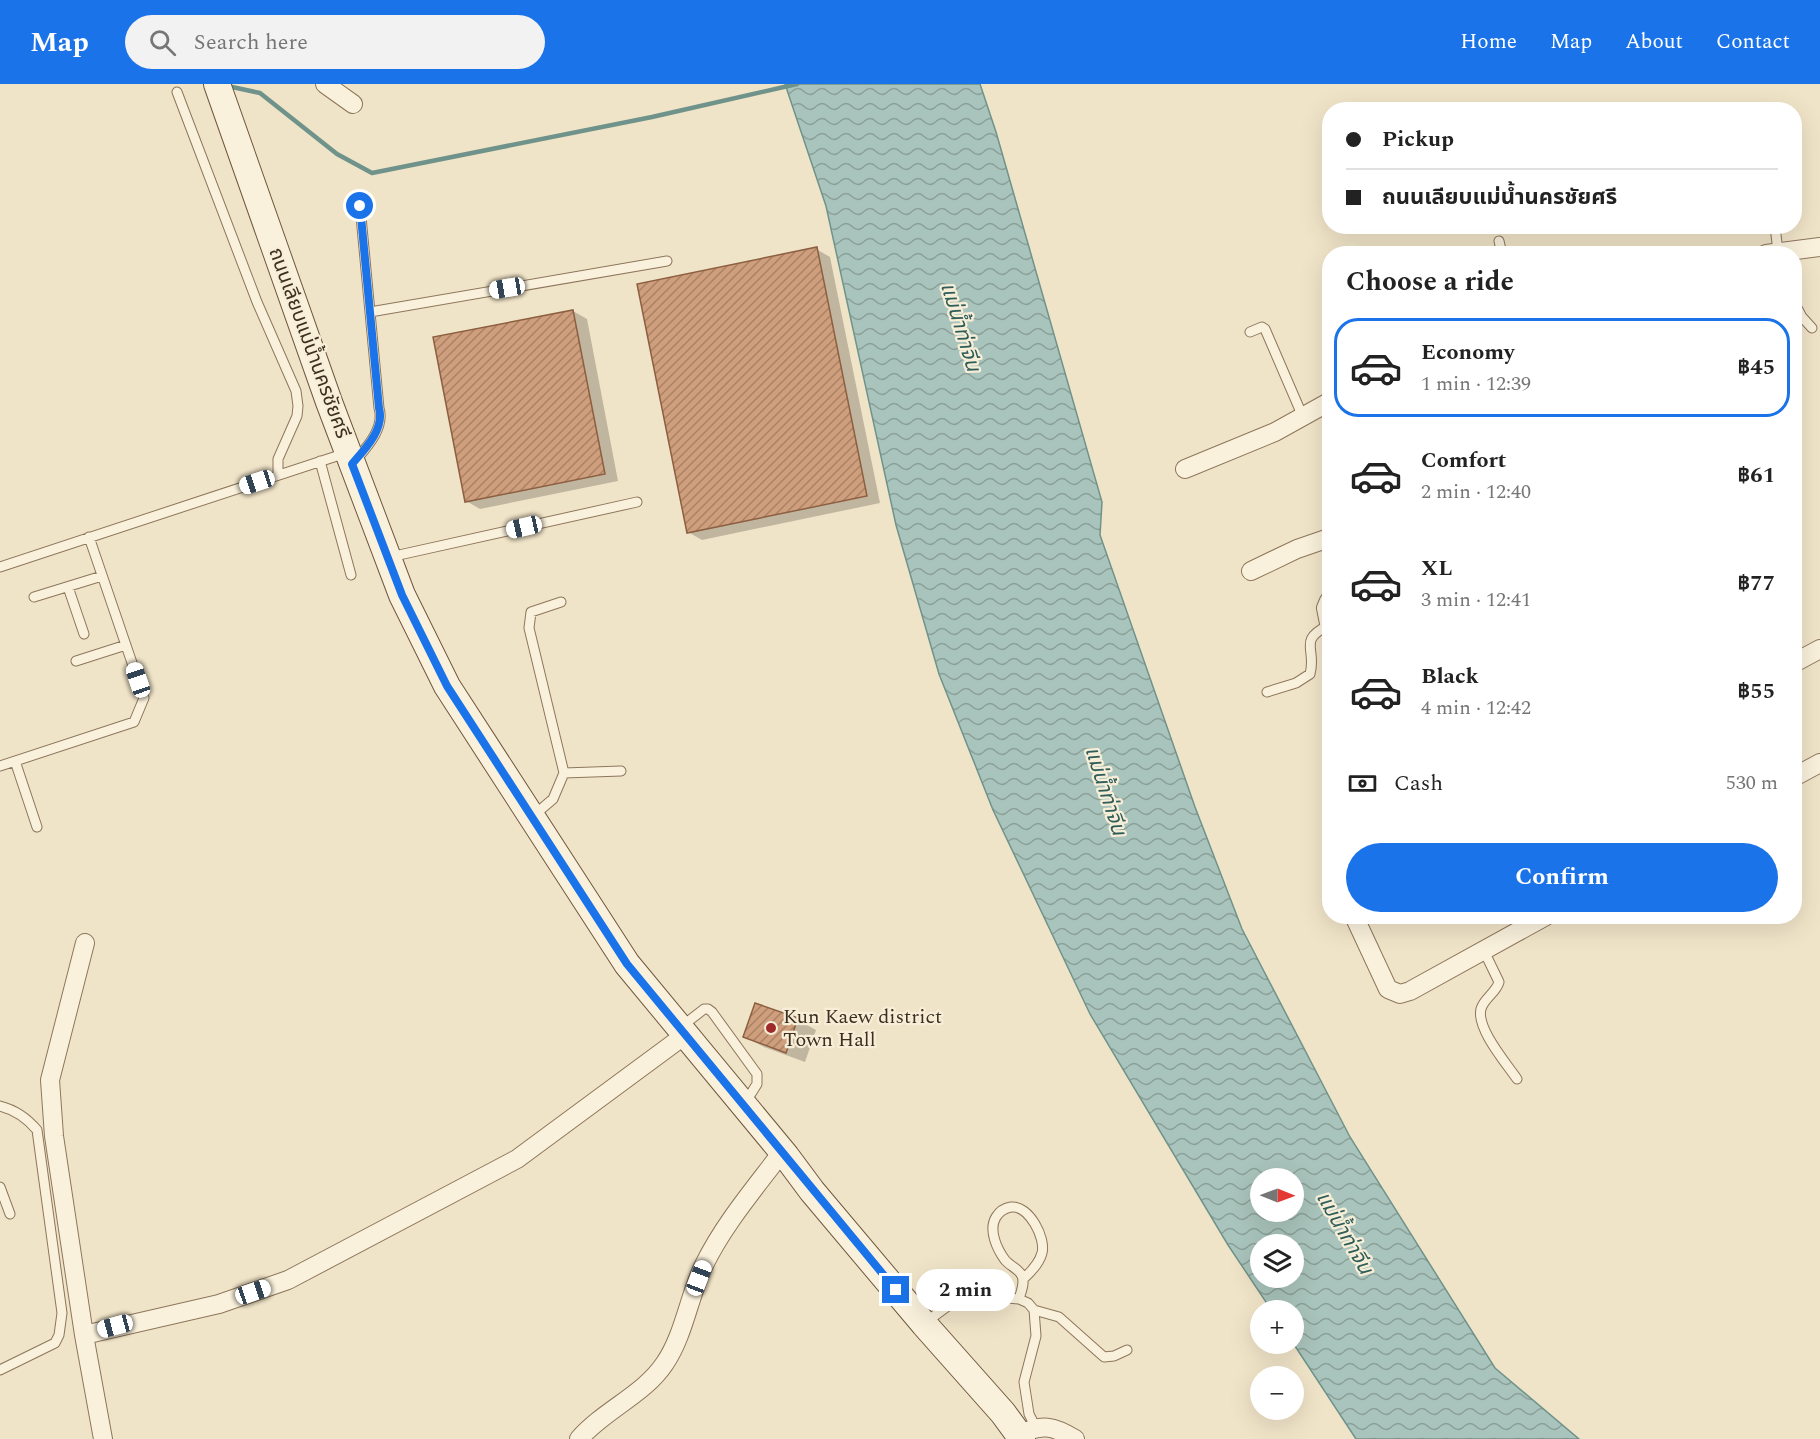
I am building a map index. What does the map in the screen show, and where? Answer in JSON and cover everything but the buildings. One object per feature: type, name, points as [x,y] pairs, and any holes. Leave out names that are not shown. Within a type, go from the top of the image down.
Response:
[{"type":"main road","name":"ถนนเลียบแม่น้ำนครชัยศรี","points":[[217,84],[387,557],[402,595],[447,686],[627,964],[924,1324],[1003,1413],[1025,1433]]},
{"type":"street","points":[[325,84],[352,104]]},
{"type":"street","points":[[1802,250],[1820,248]]},
{"type":"street","points":[[1185,469],[1265,437],[1322,406]]},
{"type":"street","points":[[1251,571],[1297,549],[1322,540]]},
{"type":"street","points":[[1802,659],[1820,649]]},
{"type":"street","points":[[1802,773],[1820,763]]},
{"type":"street","points":[[1358,924],[1388,989],[1400,994],[1485,953],[1533,924]]},
{"type":"street","points":[[85,943],[50,1080],[54,1136],[84,1335],[103,1439]]},
{"type":"street","points":[[84,1335],[219,1304],[288,1280],[517,1159],[682,1032]]},
{"type":"street","points":[[579,1439],[652,1379],[665,1363],[703,1266],[730,1222],[782,1152]]},
{"type":"street","points":[[1025,1433],[1049,1427],[1075,1439]]},
{"type":"lane","points":[[177,92],[257,303],[296,391],[297,416],[278,459],[278,475]]},
{"type":"lane","points":[[0,567],[278,475],[320,462],[350,458],[371,442],[381,417],[360,206]]},
{"type":"lane","points":[[1498,241],[1500,246]]},
{"type":"lane","points":[[370,312],[668,261]]},
{"type":"lane","points":[[1802,317],[1812,328]]},
{"type":"lane","points":[[1250,332],[1262,327],[1265,329],[1303,417]]},
{"type":"lane","points":[[320,462],[351,575]]},
{"type":"lane","points":[[387,557],[637,502]]},
{"type":"lane","points":[[0,766],[134,722],[144,698],[89,537]]},
{"type":"lane","points":[[34,597],[102,576]]},
{"type":"lane","points":[[68,587],[84,634]]},
{"type":"lane","points":[[531,818],[553,799],[564,773],[529,628],[531,612],[561,602]]},
{"type":"lane","points":[[1267,692],[1296,683],[1310,674],[1310,642],[1316,631],[1322,628]]},
{"type":"lane","points":[[76,661],[126,645]]},
{"type":"lane","points":[[15,761],[37,827]]},
{"type":"lane","points":[[564,773],[621,771]]},
{"type":"lane","points":[[1485,953],[1499,982],[1481,1008],[1480,1020],[1485,1033],[1517,1078]]},
{"type":"lane","points":[[682,1032],[704,1009],[712,1012],[757,1074],[758,1084],[743,1107]]},
{"type":"lane","points":[[0,1106],[9,1108],[27,1119],[37,1130],[62,1313],[55,1343],[0,1370]]},
{"type":"lane","points":[[0,1187],[10,1214]]},
{"type":"lane","points":[[1019,1299],[1023,1279],[1039,1261],[1043,1244],[1027,1215],[1019,1208],[1010,1208],[999,1213],[993,1222],[993,1234],[1006,1261],[1019,1271],[1023,1279]]},
{"type":"lane","points":[[924,1324],[960,1297],[975,1295],[1019,1299],[1029,1303],[1034,1310],[1036,1336],[1024,1382],[1029,1414],[1025,1433]]},
{"type":"lane","points":[[1034,1310],[1059,1317],[1104,1357],[1114,1356],[1127,1350]]},
{"type":"water","name":"แม่น้ำท่าจีน","points":[[785,84],[980,84],[996,132],[1102,502],[1100,535],[1195,807],[1242,929],[1350,1137],[1495,1368],[1579,1439],[1356,1439],[1300,1354],[1304,1354],[1304,1300],[1265,1300],[1257,1288],[1304,1288],[1304,1234],[1250,1234],[1250,1278],[1090,1014],[993,810],[939,674],[896,525],[826,206]]},
{"type":"waterway","points":[[232,87],[260,93],[337,154],[372,173],[652,117],[797,84]]},
{"type":"place","name":"Kun Kaew district Town Hall","points":[[771,1028]]},
{"type":"route","points":[[360,206],[381,417],[371,442],[352,464],[402,595],[438,668],[447,686],[521,802],[627,964],[896,1290]]}]
